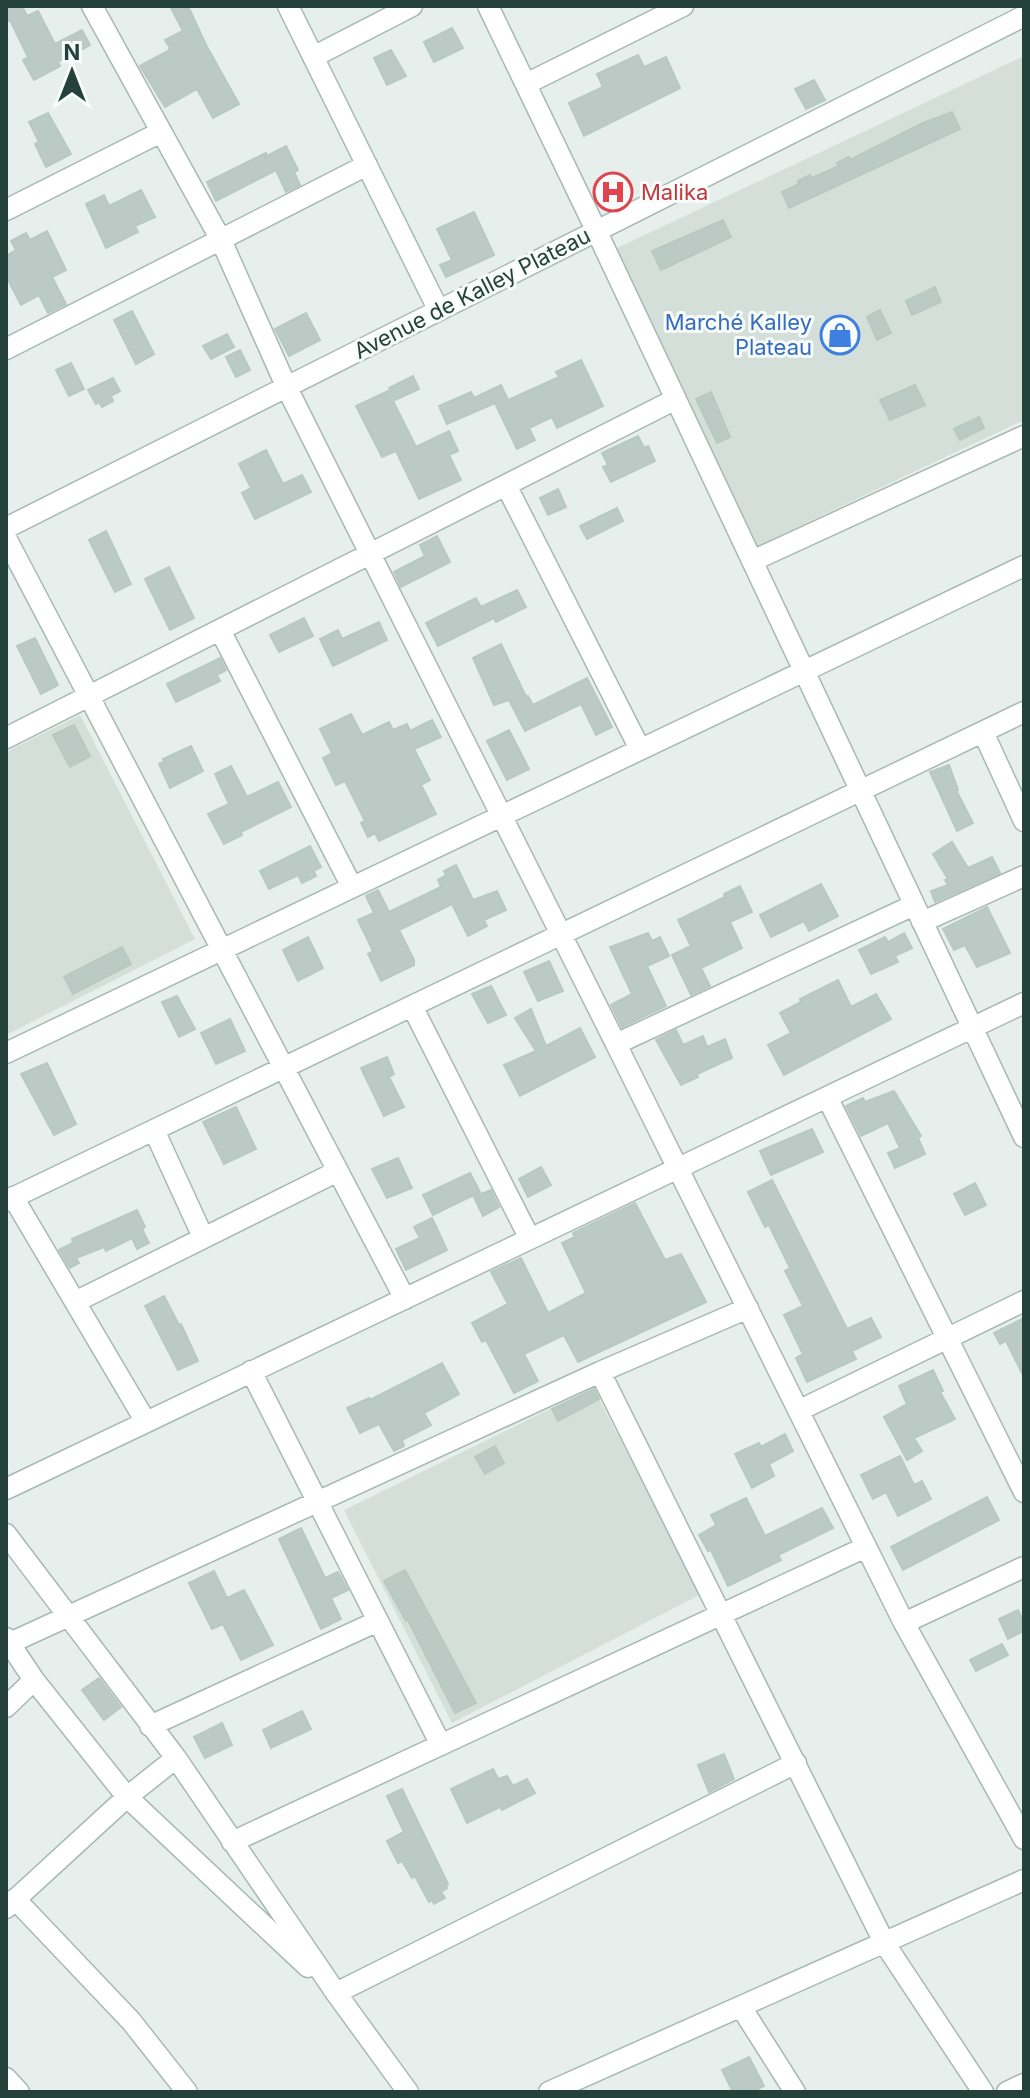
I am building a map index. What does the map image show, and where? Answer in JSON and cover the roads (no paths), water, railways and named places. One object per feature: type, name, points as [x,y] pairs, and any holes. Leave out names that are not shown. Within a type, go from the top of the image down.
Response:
[{"type":"street","points":[[92,6],[221,240],[287,388],[904,1623],[1024,1839]]},
{"type":"street","points":[[288,6],[438,309]]},
{"type":"street","points":[[313,57],[412,6]]},
{"type":"street","points":[[488,6],[1023,1134]]},
{"type":"street","points":[[526,84],[683,6]]},
{"type":"street","name":"Avenue de Kalley Plateau","points":[[6,528],[1024,16]]},
{"type":"street","points":[[7,205],[161,132]]},
{"type":"street","points":[[6,349],[367,165]]},
{"type":"street","points":[[6,738],[676,399]]},
{"type":"street","points":[[752,561],[1024,436]]},
{"type":"street","points":[[506,485],[640,749]]},
{"type":"street","points":[[6,538],[405,1299]]},
{"type":"street","points":[[6,1053],[1024,566]]},
{"type":"street","points":[[220,630],[352,887]]},
{"type":"street","points":[[146,1422],[10,1199],[1024,712]]},
{"type":"street","points":[[983,732],[1024,821]]},
{"type":"street","points":[[616,1044],[918,913],[1024,876]]},
{"type":"street","points":[[6,1489],[1024,1003]]},
{"type":"street","points":[[412,1006],[530,1239]]},
{"type":"street","points":[[827,1097],[1024,1492]]},
{"type":"street","points":[[154,1130],[203,1237]]},
{"type":"street","points":[[75,1302],[338,1171]]},
{"type":"street","points":[[800,1410],[1024,1301]]},
{"type":"street","points":[[336,1993],[127,1797],[34,1680],[8,1640],[67,1617],[600,1372],[748,1308]]},
{"type":"street","points":[[251,1371],[441,1745]]},
{"type":"street","points":[[600,1372],[885,1944],[983,2092]]},
{"type":"street","points":[[6,1534],[176,1758],[336,1993],[408,2092]]},
{"type":"street","points":[[232,1842],[866,1547]]},
{"type":"street","points":[[904,1623],[1024,1567]]},
{"type":"street","points":[[150,1726],[378,1621]]},
{"type":"street","points":[[6,1707],[34,1680]]},
{"type":"street","points":[[176,1758],[127,1797],[11,1904],[131,2021],[187,2092]]},
{"type":"street","points":[[336,1993],[796,1763]]},
{"type":"street","points":[[549,2092],[1024,1880]]},
{"type":"street","points":[[741,2007],[795,2092]]},
{"type":"street","points":[[1007,2092],[1024,2084]]},
{"type":"place","name":"Malika","points":[[613,192]]},
{"type":"place","name":"Marché Kalley Plateau","points":[[840,335]]}]
